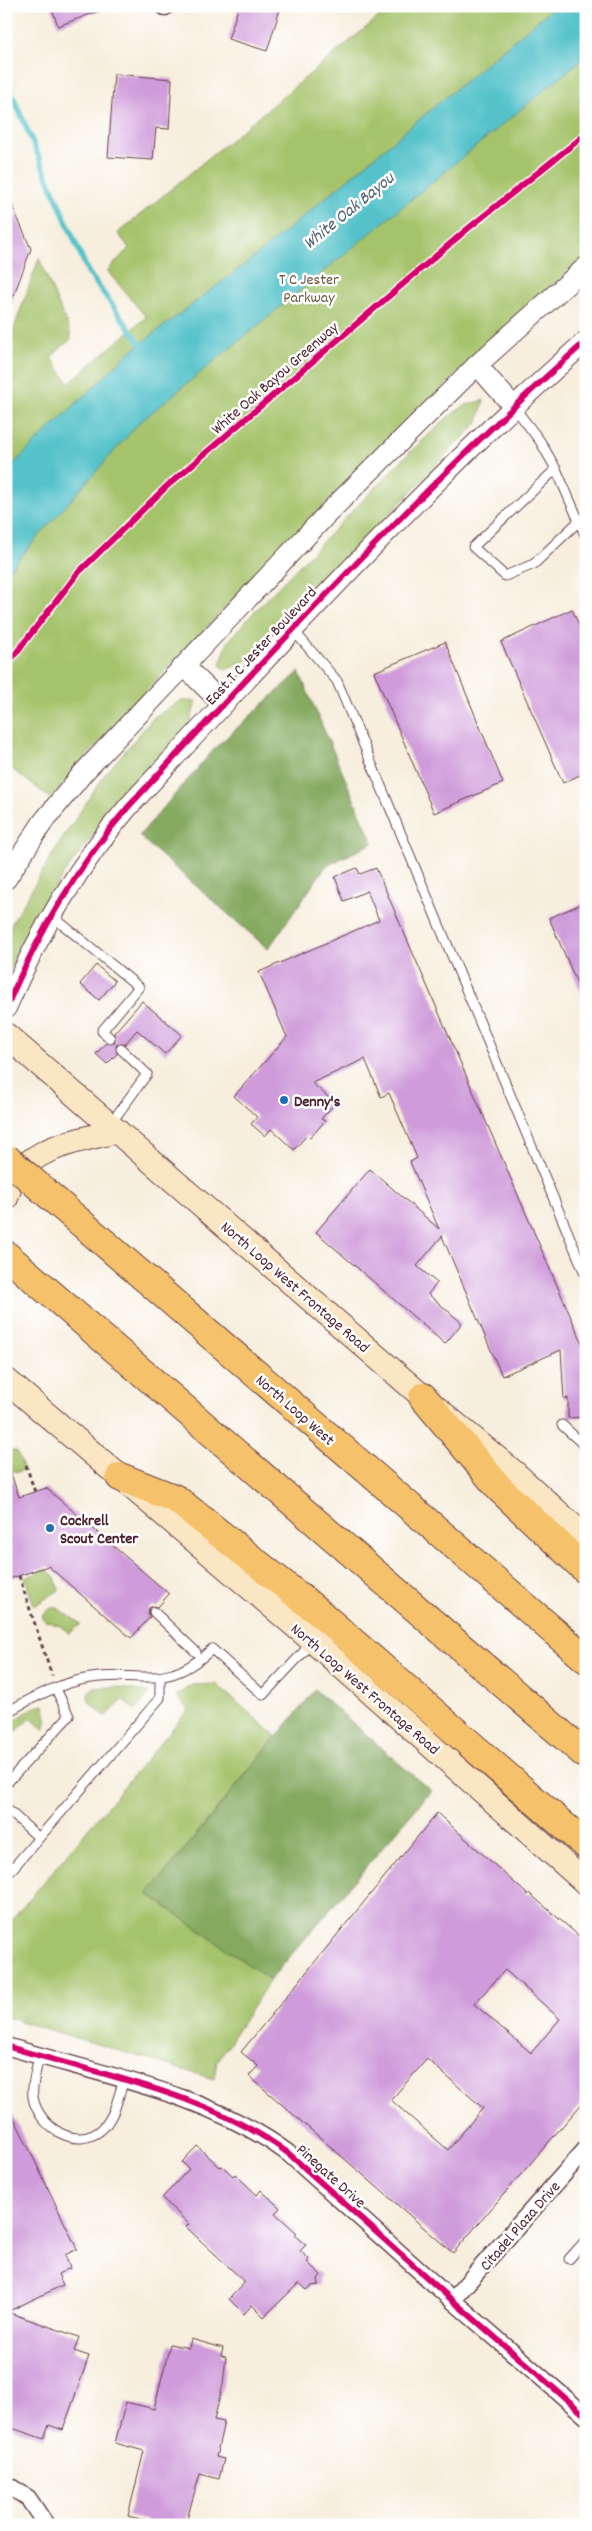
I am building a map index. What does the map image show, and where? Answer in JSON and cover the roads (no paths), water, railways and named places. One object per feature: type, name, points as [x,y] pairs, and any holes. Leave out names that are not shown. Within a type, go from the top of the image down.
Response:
[{"type":"highway","name":"North Loop West","points":[[6,1158],[586,1659]]},
{"type":"highway","points":[[6,1255],[586,1755]]},
{"type":"highway","points":[[423,1397],[500,1489],[586,1570]]},
{"type":"highway","points":[[120,1477],[176,1499],[316,1610],[586,1845]]},
{"type":"main road","name":"North Loop West Frontage Road","points":[[6,1035],[423,1397],[517,1475],[586,1538]]},
{"type":"main road","points":[[6,1198],[10,1184],[28,1162],[53,1147],[113,1128]]},
{"type":"main road","name":"North Loop West Frontage Road","points":[[6,1380],[313,1641],[586,1883]]},
{"type":"street","points":[[6,879],[62,798],[328,512],[477,366],[586,268]]},
{"type":"street","name":"East T C Jester Boulevard","points":[[6,1008],[51,915],[107,831],[224,704],[397,522],[514,407],[586,341]]},
{"type":"street","points":[[477,366],[514,407]]},
{"type":"street","points":[[184,666],[224,704]]},
{"type":"street","name":"Pinegate Drive","points":[[6,2046],[172,2094],[221,2114],[268,2139],[288,2153],[452,2300],[586,2416]]},
{"type":"street","name":"Citadel Plaza Drive","points":[[452,2300],[586,2149]]},
{"type":"street","points":[[6,2484],[28,2498],[46,2525]]},
{"type":"lane","points":[[514,407],[540,441],[556,470],[586,537]]},
{"type":"lane","points":[[556,470],[473,547],[505,576],[534,564],[579,521]]},
{"type":"lane","points":[[294,631],[337,681],[586,1276]]},
{"type":"lane","points":[[51,915],[139,986],[102,1031],[110,1038]]},
{"type":"lane","points":[[113,1128],[147,1074],[121,1049]]},
{"type":"lane","points":[[562,1425],[586,1447]]},
{"type":"lane","points":[[154,1612],[196,1652]]},
{"type":"lane","points":[[6,1713],[27,1700],[56,1688],[90,1678],[160,1677],[172,1675],[194,1665],[212,1649],[263,1695],[313,1641]]},
{"type":"lane","points":[[6,1876],[160,1698],[160,1677]]},
{"type":"lane","points":[[6,1784],[69,1716],[56,1688]]},
{"type":"lane","points":[[6,1808],[38,1837]]},
{"type":"lane","points":[[39,2056],[32,2096],[38,2112],[48,2126],[64,2136],[85,2137],[101,2130],[111,2119],[124,2080]]},
{"type":"lane","points":[[570,2259],[586,2240]]},
{"type":"water","name":"White Oak Bayou","points":[[555,6],[586,6],[586,56],[140,422],[6,573],[6,471],[131,351],[257,255]]},
{"type":"waterway","points":[[6,80],[88,272],[145,350]]},
{"type":"waterway","points":[[578,149],[586,157]]},
{"type":"place","name":"Denny's","points":[[284,1100]]},
{"type":"place","name":"Cockrell Scout Center","points":[[50,1528]]},
{"type":"park label","name":"T C Jester Parkway","points":[[309,287]]}]
